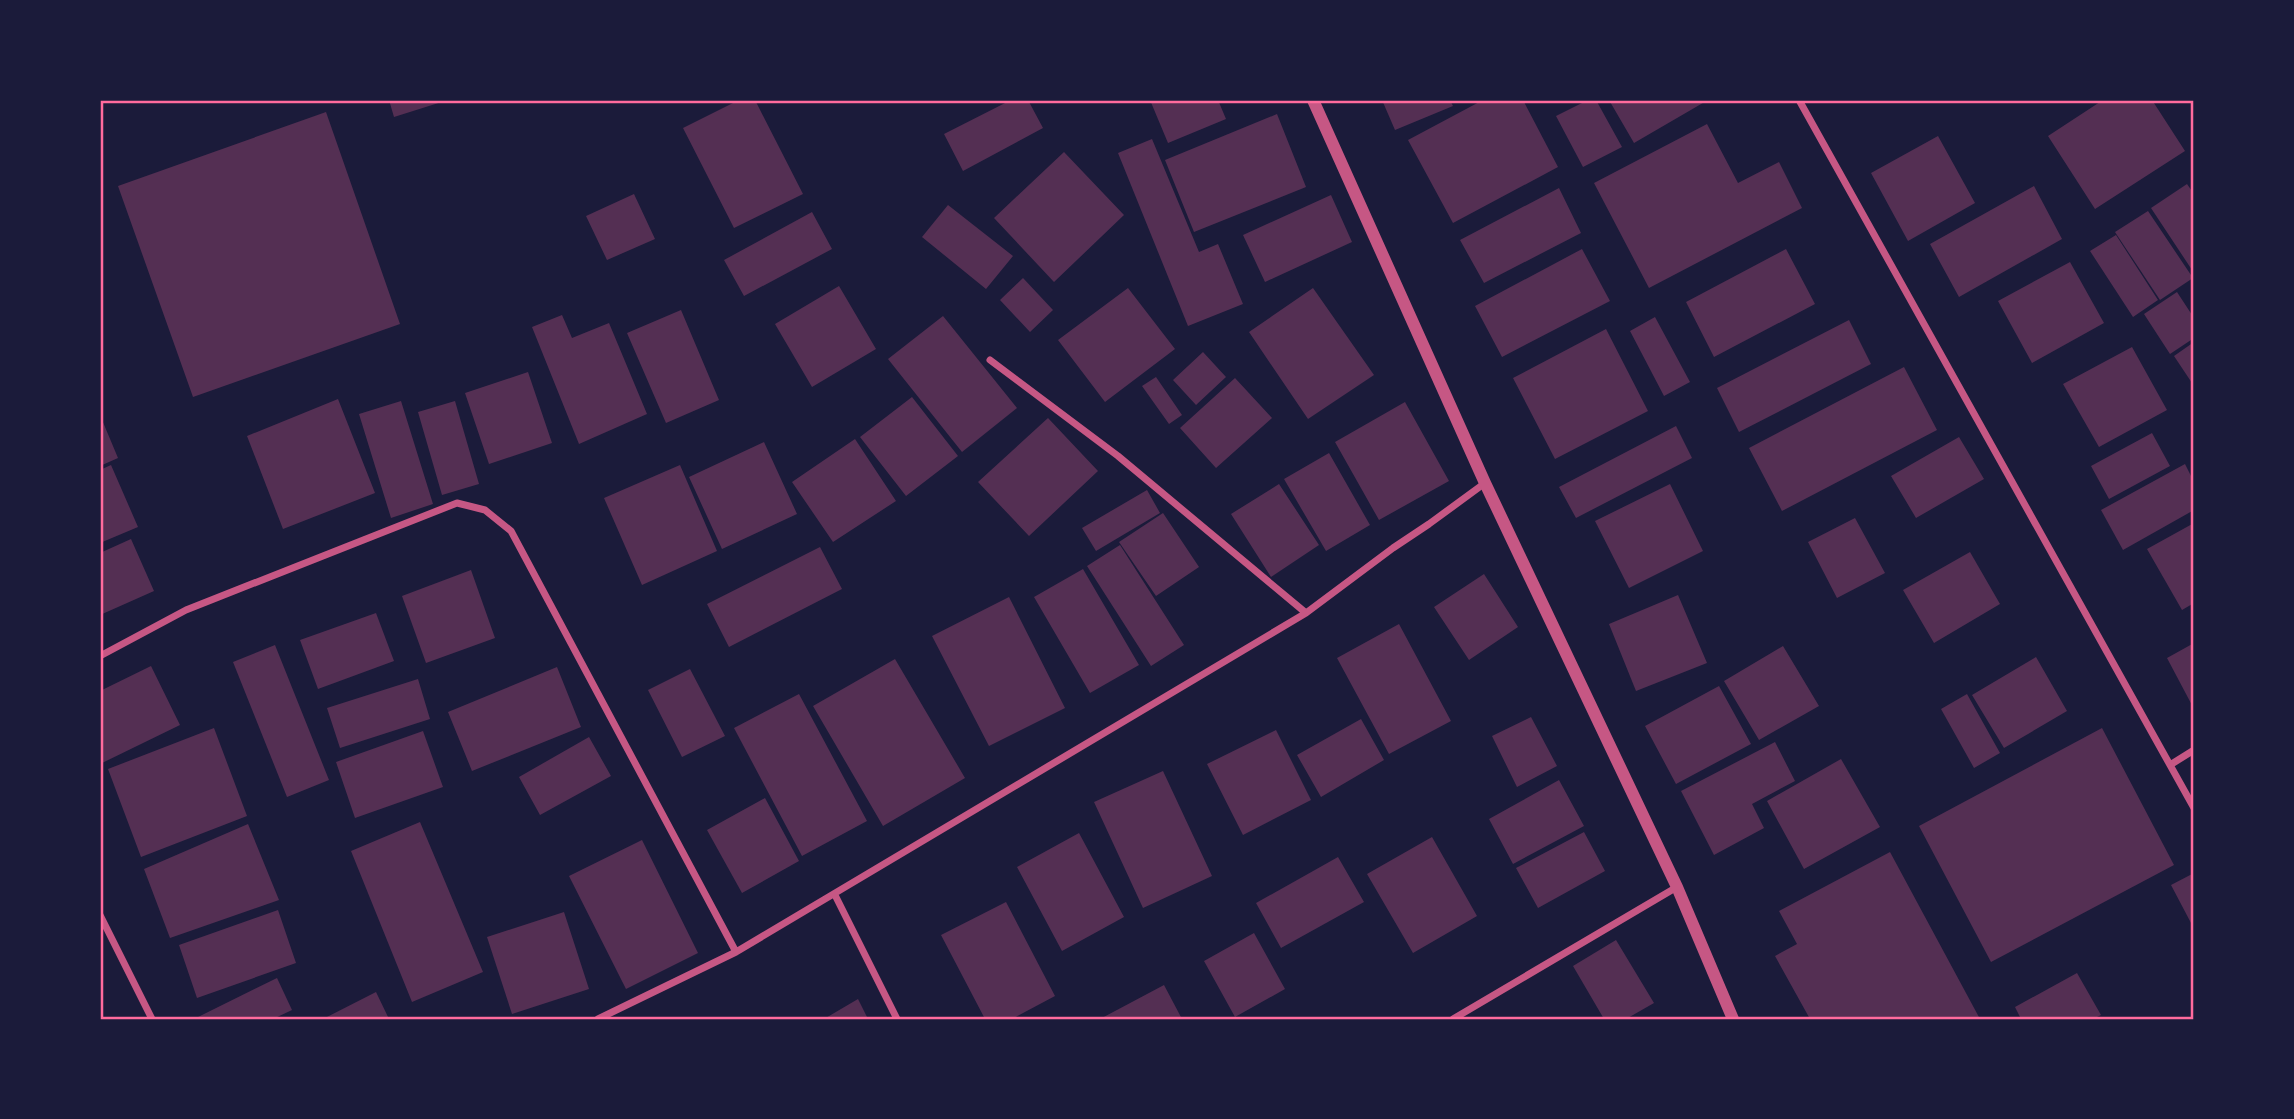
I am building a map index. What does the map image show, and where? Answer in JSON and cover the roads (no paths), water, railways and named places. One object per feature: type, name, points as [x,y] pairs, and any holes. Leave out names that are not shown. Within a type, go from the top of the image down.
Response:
[{"type":"street","points":[[1313,100],[1485,482],[1677,887],[1733,1019]]},
{"type":"street","points":[[1799,100],[2194,808]]},
{"type":"street","points":[[990,360],[1118,456],[1306,613]]},
{"type":"street","points":[[598,1019],[736,952],[1306,613],[1485,482]]},
{"type":"street","points":[[100,656],[186,610],[457,503],[485,510],[511,530],[736,952]]},
{"type":"street","points":[[2170,765],[2194,751]]},
{"type":"street","points":[[1452,1019],[1677,887]]},
{"type":"street","points":[[835,895],[897,1019]]},
{"type":"street","points":[[100,915],[152,1019]]}]
